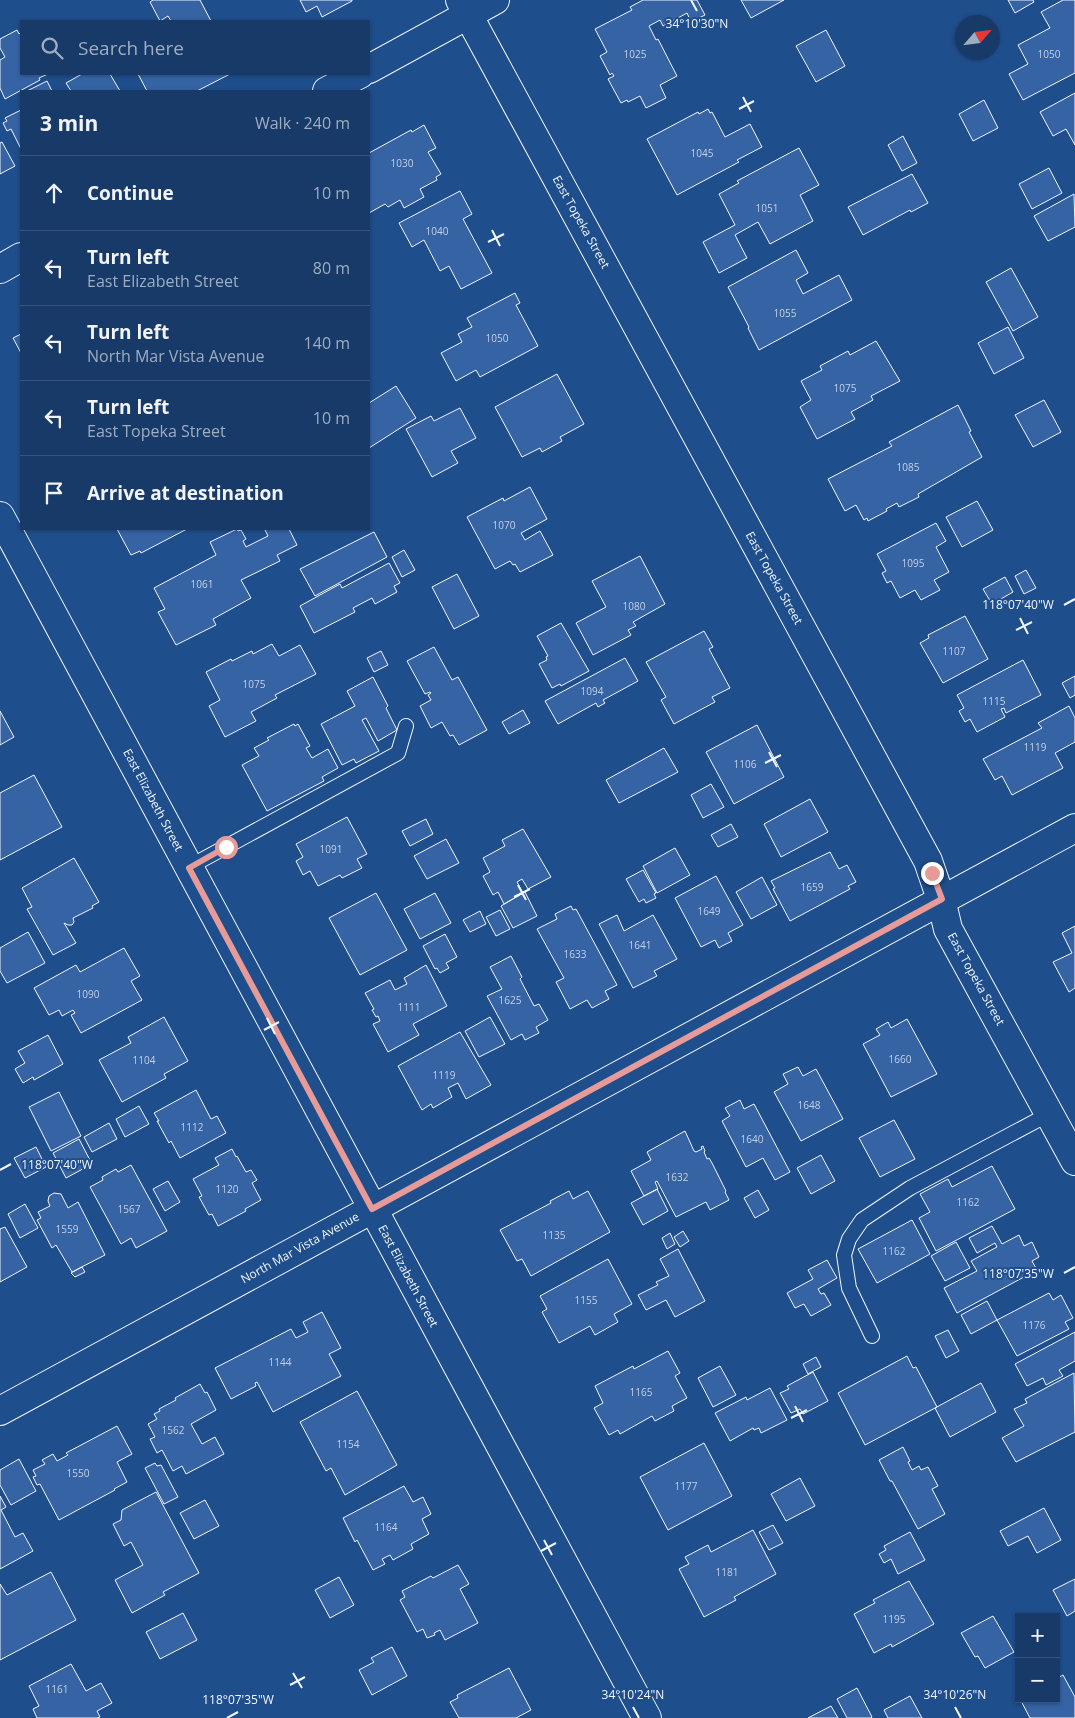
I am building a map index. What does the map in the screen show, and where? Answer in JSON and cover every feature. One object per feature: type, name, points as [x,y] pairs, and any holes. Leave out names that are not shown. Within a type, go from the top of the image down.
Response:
[{"type":"street","points":[[370,68],[464,7],[495,0]]},
{"type":"street","name":"East Topeka Street","points":[[464,7],[928,861],[942,899],[948,929],[1075,1161]]},
{"type":"street","points":[[329,90],[358,75]]},
{"type":"street","points":[[0,269],[20,258]]},
{"type":"street","name":"East Elizabeth Street","points":[[0,516],[646,1718]]},
{"type":"street","name":"North Mar Vista Avenue","points":[[0,1411],[1075,828]]},
{"type":"lane","points":[[189,868],[398,753],[406,726]]},
{"type":"lane","points":[[872,1336],[849,1288],[844,1256],[849,1238],[862,1220],[910,1188],[1050,1114]]},
{"type":"building","points":[[153,0],[200,0],[210,20],[170,20],[168,16],[159,20],[150,2]]},
{"type":"building","points":[[300,0],[352,1],[322,17],[317,6],[306,12]]},
{"type":"building","points":[[643,0],[697,0],[705,15],[691,22],[687,13],[663,26],[660,20],[649,26],[656,40],[658,39],[677,76],[660,85],[666,98],[646,108],[640,96],[621,103],[608,79],[614,76],[612,73],[610,75],[600,56],[607,52],[595,29],[632,10],[630,7]]},
{"type":"building","points":[[741,0],[784,0],[751,18]]},
{"type":"building","points":[[1008,0],[1033,0],[1034,2],[1015,13]]},
{"type":"building","points":[[1063,0],[1075,0],[1075,73],[1023,100],[1009,74],[1028,64],[1018,45],[1050,28],[1041,12]]},
{"type":"building","points":[[17,30],[20,33],[20,75],[46,75],[5,99],[0,88],[0,60],[5,57],[0,48],[0,39]]},
{"type":"building","points":[[826,30],[845,66],[816,82],[796,46]]},
{"type":"building","points":[[80,75],[111,75],[119,90],[70,90],[66,83]]},
{"type":"building","points":[[139,75],[228,75],[199,90],[146,90]]},
{"type":"building","points":[[47,81],[52,90],[29,90]]},
{"type":"building","points":[[1075,93],[1075,145],[1066,129],[1053,136],[1040,112]]},
{"type":"building","points":[[984,100],[998,128],[973,141],[959,114]]},
{"type":"building","points":[[708,109],[710,113],[712,112],[725,137],[750,124],[762,147],[737,160],[739,162],[677,195],[647,139],[698,112],[699,114]]},
{"type":"building","points":[[20,110],[20,147],[11,129],[7,131],[3,123],[7,121],[5,118]]},
{"type":"building","points":[[424,125],[436,148],[428,152],[441,174],[436,177],[437,180],[420,189],[424,197],[404,208],[400,200],[388,207],[385,204],[370,212],[370,152],[411,130],[412,132]]},
{"type":"building","points":[[903,136],[917,163],[902,171],[888,145]]},
{"type":"building","points":[[2,142],[15,166],[0,174],[0,143]]},
{"type":"building","points":[[799,148],[819,185],[800,195],[813,221],[770,244],[758,222],[735,235],[747,258],[719,273],[703,242],[735,225],[719,194],[739,183],[737,181]]},
{"type":"building","points":[[1049,168],[1062,193],[1032,209],[1019,184]]},
{"type":"building","points":[[912,174],[928,203],[911,212],[910,210],[863,235],[848,207]]},
{"type":"building","points":[[460,191],[472,214],[463,219],[492,273],[461,289],[449,266],[440,271],[424,240],[412,247],[399,223]]},
{"type":"building","points":[[1074,194],[1075,227],[1048,241],[1034,216]]},
{"type":"building","points":[[796,250],[808,273],[796,280],[803,294],[839,275],[852,300],[759,350],[728,287]]},
{"type":"building","points":[[1011,268],[1038,317],[1013,331],[986,282]]},
{"type":"building","points":[[515,293],[520,303],[516,305],[538,346],[480,377],[476,370],[456,381],[441,353],[462,342],[458,334],[472,327],[467,318]]},
{"type":"building","points":[[1008,327],[1024,358],[994,374],[978,343]]},
{"type":"building","points":[[20,334],[20,351],[13,338]]},
{"type":"building","points":[[876,341],[900,381],[871,396],[873,400],[851,412],[855,419],[817,439],[800,407],[811,400],[801,381],[822,370],[820,366],[848,351],[850,355]]},
{"type":"building","points":[[557,374],[584,424],[560,437],[562,441],[542,452],[540,448],[522,457],[495,407]]},
{"type":"building","points":[[396,386],[416,418],[370,447],[370,402]]},
{"type":"building","points":[[1044,400],[1061,432],[1033,447],[1015,415]]},
{"type":"building","points":[[958,405],[982,457],[918,494],[919,497],[899,507],[897,503],[886,509],[887,511],[868,521],[867,518],[864,520],[856,505],[845,511],[828,479],[892,446],[889,442]]},
{"type":"building","points":[[460,408],[476,438],[451,451],[458,463],[432,477],[406,429],[431,416],[434,421]]},
{"type":"building","points":[[530,487],[547,519],[521,533],[525,540],[540,531],[553,555],[520,572],[515,564],[513,565],[510,561],[495,569],[467,517],[503,498],[504,501]]},
{"type":"building","points":[[977,501],[993,530],[962,547],[946,517]]},
{"type":"building","points":[[936,523],[946,541],[936,547],[949,572],[934,580],[940,590],[921,600],[915,590],[900,598],[891,581],[887,583],[882,573],[886,571],[877,554]]},
{"type":"building","points":[[118,530],[185,530],[141,553],[140,551],[131,555]]},
{"type":"building","points":[[235,530],[241,530],[246,539],[243,541],[246,547],[268,536],[265,530],[290,530],[297,545],[277,555],[280,561],[241,580],[251,598],[213,619],[216,625],[176,645],[158,612],[165,609],[154,588],[216,555],[210,542]]},
{"type":"building","points":[[374,532],[387,557],[315,596],[300,569]]},
{"type":"building","points":[[404,550],[415,570],[402,577],[392,557]]},
{"type":"building","points":[[640,556],[665,604],[633,622],[636,626],[628,630],[631,635],[593,655],[576,623],[606,607],[592,581]]},
{"type":"building","points":[[389,563],[400,583],[394,586],[397,592],[375,604],[372,598],[353,608],[355,612],[314,633],[300,606],[340,584],[342,588]]},
{"type":"building","points":[[1026,570],[1036,588],[1024,594],[1015,576]]},
{"type":"building","points":[[457,574],[479,616],[454,629],[432,587]]},
{"type":"building","points":[[1005,577],[1013,592],[992,604],[983,589]]},
{"type":"building","points":[[965,616],[988,659],[943,683],[920,643],[929,638],[928,635]]},
{"type":"building","points":[[561,623],[589,671],[561,686],[560,684],[552,688],[539,664],[547,660],[546,657],[548,656],[537,636]]},
{"type":"building","points":[[704,631],[713,647],[709,649],[730,688],[712,697],[715,702],[674,724],[661,700],[666,697],[646,662]]},
{"type":"building","points":[[272,644],[279,656],[300,645],[316,674],[275,695],[277,698],[251,712],[256,721],[225,737],[209,706],[220,700],[206,672],[231,659],[232,661],[252,651],[253,654]]},
{"type":"building","points":[[434,647],[452,680],[458,677],[487,730],[459,745],[453,735],[450,736],[442,722],[431,728],[420,706],[431,700],[428,695],[431,693],[425,694],[407,661]]},
{"type":"building","points":[[381,651],[388,665],[374,672],[367,658]]},
{"type":"building","points":[[625,658],[638,681],[603,700],[605,703],[598,707],[596,703],[558,724],[545,701]]},
{"type":"building","points":[[1023,660],[1041,695],[1006,713],[1004,708],[1001,709],[1005,717],[977,732],[970,719],[965,722],[959,711],[964,708],[957,695]]},
{"type":"building","points":[[1075,676],[1075,695],[1070,698],[1062,683]]},
{"type":"building","points":[[373,677],[388,706],[386,708],[397,730],[378,741],[366,718],[362,720],[379,751],[356,763],[354,759],[342,765],[321,724],[355,706],[347,691]]},
{"type":"building","points":[[1069,706],[1075,718],[1075,742],[1055,753],[1063,768],[1012,795],[1002,776],[995,780],[983,759],[1042,728],[1038,723]]},
{"type":"building","points":[[523,710],[530,723],[509,734],[502,722]]},
{"type":"building","points":[[0,711],[14,737],[0,745]]},
{"type":"building","points":[[294,724],[295,726],[298,724],[310,746],[306,748],[312,758],[328,749],[338,768],[322,777],[324,781],[267,811],[242,765],[259,756],[254,748],[269,740],[267,738]]},
{"type":"building","points":[[757,725],[784,777],[734,804],[706,752]]},
{"type":"building","points":[[664,748],[678,772],[619,803],[606,780]]},
{"type":"building","points":[[34,775],[62,827],[0,860],[0,793]]},
{"type":"building","points":[[711,784],[724,807],[703,818],[691,795]]},
{"type":"building","points":[[810,799],[828,832],[781,857],[764,824]]},
{"type":"building","points":[[347,817],[367,854],[357,859],[362,868],[342,878],[340,875],[318,886],[310,871],[303,875],[296,861],[303,857],[296,844]]},
{"type":"building","points":[[426,819],[433,834],[410,846],[402,831]]},
{"type":"building","points":[[731,824],[738,837],[718,847],[711,835]]},
{"type":"building","points":[[523,829],[551,877],[528,889],[522,879],[517,882],[523,893],[504,904],[498,892],[493,895],[483,876],[490,872],[483,858],[505,846],[502,840]]},
{"type":"building","points":[[446,839],[459,863],[427,879],[414,856]]},
{"type":"building","points":[[675,848],[690,875],[657,893],[643,866]]},
{"type":"building","points":[[830,852],[839,869],[847,865],[856,882],[848,886],[850,889],[790,921],[773,889],[775,888],[771,881]]},
{"type":"building","points":[[74,858],[99,902],[92,906],[93,908],[73,918],[74,922],[72,925],[64,923],[76,943],[53,955],[27,909],[32,907],[22,888]]},
{"type":"building","points":[[643,870],[656,893],[654,894],[656,898],[646,903],[644,899],[639,902],[626,879]]},
{"type":"building","points":[[716,876],[743,925],[728,933],[732,941],[719,948],[715,940],[701,947],[675,898]]},
{"type":"building","points":[[762,877],[777,905],[751,919],[736,892]]},
{"type":"building","points":[[525,892],[537,916],[513,928],[501,906]]},
{"type":"building","points":[[376,893],[407,950],[360,975],[329,918]]},
{"type":"building","points":[[435,893],[451,923],[420,939],[404,909]]},
{"type":"building","points":[[571,906],[573,910],[576,909],[617,985],[605,991],[609,999],[592,1008],[587,1000],[570,1009],[556,982],[564,978],[537,929],[557,919],[555,914]]},
{"type":"building","points":[[500,910],[510,929],[496,936],[486,917]]},
{"type":"building","points":[[480,911],[486,924],[470,932],[463,920]]},
{"type":"building","points":[[617,915],[624,931],[653,915],[677,959],[654,971],[657,976],[633,988],[599,924]]},
{"type":"building","points":[[1075,926],[1075,988],[1069,992],[1053,962],[1072,953],[1062,933]]},
{"type":"building","points":[[28,932],[45,963],[7,983],[0,971],[0,948]]},
{"type":"building","points":[[445,934],[457,957],[446,963],[449,968],[440,973],[437,968],[435,969],[423,946]]},
{"type":"building","points":[[124,948],[140,976],[131,981],[142,1000],[81,1033],[71,1015],[75,1013],[73,1010],[62,1016],[59,1010],[49,1015],[34,988],[76,965],[80,972]]},
{"type":"building","points":[[511,956],[534,1006],[539,1004],[548,1020],[536,1027],[539,1033],[525,1040],[522,1034],[511,1040],[487,996],[502,989],[490,967]]},
{"type":"building","points":[[426,965],[447,1006],[413,1024],[419,1035],[388,1052],[373,1024],[380,1021],[372,1010],[374,1009],[365,993],[390,980],[395,990],[407,984],[404,978]]},
{"type":"building","points":[[164,1017],[188,1061],[164,1074],[166,1078],[122,1102],[99,1060],[131,1043],[128,1037]]},
{"type":"building","points":[[490,1017],[505,1044],[479,1057],[465,1031]]},
{"type":"building","points":[[907,1019],[937,1074],[891,1097],[863,1044],[880,1035],[876,1029],[888,1022],[891,1028]]},
{"type":"building","points":[[460,1032],[491,1085],[466,1099],[458,1083],[448,1088],[452,1097],[433,1108],[431,1104],[422,1110],[398,1066]]},
{"type":"building","points":[[48,1035],[63,1064],[34,1080],[33,1077],[23,1083],[15,1069],[25,1063],[18,1051]]},
{"type":"building","points":[[798,1067],[803,1076],[816,1069],[843,1119],[801,1141],[774,1092],[788,1084],[783,1074]]},
{"type":"building","points":[[196,1090],[211,1119],[217,1116],[226,1133],[180,1158],[171,1141],[169,1143],[154,1113]]},
{"type":"building","points":[[59,1092],[81,1136],[51,1151],[29,1107]]},
{"type":"building","points":[[740,1100],[744,1109],[754,1104],[790,1172],[775,1180],[763,1158],[746,1167],[722,1121],[730,1116],[725,1108]]},
{"type":"building","points":[[139,1106],[149,1124],[125,1137],[116,1119]]},
{"type":"building","points":[[894,1120],[915,1159],[880,1177],[859,1138]]},
{"type":"building","points":[[109,1123],[117,1139],[92,1152],[84,1137]]},
{"type":"building","points":[[685,1131],[694,1151],[702,1149],[701,1147],[703,1146],[707,1159],[709,1158],[712,1163],[729,1200],[710,1210],[706,1202],[676,1217],[657,1181],[655,1182],[658,1189],[644,1196],[631,1171],[651,1160],[647,1152]]},
{"type":"building","points":[[79,1139],[92,1164],[66,1178],[53,1153]]},
{"type":"building","points":[[36,1147],[46,1167],[25,1178],[14,1158]]},
{"type":"building","points":[[232,1149],[246,1172],[251,1170],[257,1180],[252,1183],[261,1200],[245,1209],[246,1211],[218,1226],[212,1214],[209,1215],[199,1197],[202,1196],[193,1179],[219,1165],[215,1158]]},
{"type":"building","points":[[821,1155],[835,1181],[811,1194],[797,1168]]},
{"type":"building","points":[[131,1165],[167,1231],[136,1248],[131,1238],[121,1244],[90,1187],[103,1180],[102,1177],[116,1169],[118,1172]]},
{"type":"building","points":[[992,1166],[1015,1209],[936,1251],[919,1218],[930,1212],[920,1194],[948,1179],[952,1187]]},
{"type":"building","points":[[168,1181],[180,1202],[165,1211],[153,1189]]},
{"type":"building","points":[[657,1189],[668,1211],[643,1225],[631,1203]]},
{"type":"building","points":[[758,1190],[769,1210],[755,1218],[744,1198]]},
{"type":"building","points":[[569,1191],[573,1199],[588,1191],[610,1232],[531,1276],[522,1259],[517,1261],[500,1230],[551,1203],[550,1201]]},
{"type":"building","points":[[54,1193],[61,1194],[68,1208],[78,1202],[105,1255],[72,1272],[56,1245],[52,1248],[37,1220],[41,1218],[38,1212],[50,1206],[49,1196]]},
{"type":"building","points":[[25,1204],[38,1228],[20,1238],[8,1214]]},
{"type":"building","points":[[912,1220],[930,1254],[877,1283],[858,1249]]},
{"type":"building","points":[[992,1226],[1002,1244],[1019,1235],[1024,1246],[1032,1242],[1039,1257],[1032,1261],[1037,1270],[957,1313],[944,1288],[977,1271],[971,1261],[997,1247],[995,1243],[977,1253],[969,1238]]},
{"type":"building","points":[[5,1227],[27,1267],[0,1282],[0,1229]]},
{"type":"building","points":[[683,1231],[689,1241],[680,1247],[674,1237]]},
{"type":"building","points":[[670,1233],[675,1244],[667,1249],[662,1238]]},
{"type":"building","points":[[956,1242],[970,1268],[945,1281],[931,1256]]},
{"type":"building","points":[[678,1249],[705,1301],[675,1317],[666,1300],[646,1310],[638,1295],[658,1285],[656,1282],[669,1276],[660,1259]]},
{"type":"building","points":[[608,1259],[632,1304],[614,1314],[618,1322],[595,1335],[590,1326],[559,1343],[542,1312],[547,1309],[540,1296]]},
{"type":"building","points":[[827,1260],[837,1278],[818,1289],[821,1294],[824,1293],[831,1305],[811,1316],[804,1304],[795,1308],[787,1293],[813,1279],[808,1270]]},
{"type":"building","points":[[82,1267],[85,1272],[75,1277],[71,1273]]},
{"type":"building","points":[[1049,1293],[1053,1300],[1061,1295],[1073,1318],[1065,1322],[1069,1329],[1017,1356],[997,1320]]},
{"type":"building","points":[[987,1301],[997,1320],[971,1334],[961,1315]]},
{"type":"building","points":[[322,1312],[341,1348],[329,1354],[341,1376],[273,1412],[257,1382],[255,1383],[256,1386],[231,1399],[215,1368],[291,1329],[296,1338],[308,1332],[303,1322]]},
{"type":"building","points":[[948,1330],[959,1351],[946,1358],[935,1336]]},
{"type":"building","points":[[1075,1332],[1075,1361],[1059,1370],[1063,1376],[1046,1385],[1043,1378],[1027,1386],[1015,1364]]},
{"type":"building","points":[[668,1351],[680,1373],[675,1376],[687,1398],[672,1406],[674,1411],[655,1421],[652,1416],[620,1434],[618,1430],[609,1435],[594,1408],[603,1403],[595,1386],[633,1366],[634,1369]]},
{"type":"building","points":[[907,1356],[913,1368],[916,1367],[937,1407],[865,1445],[838,1393]]},
{"type":"building","points":[[816,1357],[821,1367],[808,1374],[803,1364]]},
{"type":"building","points":[[720,1366],[736,1395],[713,1407],[698,1378]]},
{"type":"building","points":[[813,1372],[828,1401],[803,1414],[800,1409],[791,1413],[780,1393],[789,1389],[787,1386]]},
{"type":"building","points":[[1074,1373],[1075,1432],[1016,1462],[1002,1438],[1024,1426],[1014,1409],[1027,1403],[1025,1399]]},
{"type":"building","points":[[981,1383],[996,1412],[950,1437],[935,1408]]},
{"type":"building","points":[[200,1384],[205,1393],[207,1392],[216,1410],[191,1424],[202,1444],[215,1437],[224,1454],[186,1474],[182,1466],[173,1471],[162,1450],[157,1453],[150,1439],[155,1437],[148,1424],[157,1419],[154,1414],[160,1411],[159,1409]]},
{"type":"building","points":[[770,1388],[787,1420],[761,1433],[759,1428],[754,1430],[753,1428],[730,1441],[715,1413],[746,1397],[747,1400]]},
{"type":"building","points":[[357,1391],[397,1465],[345,1495],[331,1468],[326,1471],[300,1422]]},
{"type":"building","points":[[117,1426],[132,1454],[117,1462],[127,1482],[59,1520],[40,1484],[37,1485],[33,1477],[36,1476],[33,1470],[45,1464],[42,1460],[53,1454],[57,1461],[68,1455],[66,1453]]},
{"type":"building","points":[[704,1443],[732,1496],[668,1530],[640,1477]]},
{"type":"building","points":[[903,1447],[912,1470],[919,1466],[921,1470],[928,1467],[938,1486],[932,1489],[945,1514],[918,1529],[879,1460]]},
{"type":"building","points":[[19,1459],[36,1491],[11,1505],[0,1485],[0,1470]]},
{"type":"building","points":[[155,1463],[157,1466],[161,1465],[178,1497],[164,1504],[145,1468]]},
{"type":"building","points":[[800,1478],[815,1506],[786,1521],[771,1494]]},
{"type":"building","points":[[404,1486],[413,1502],[423,1497],[431,1514],[422,1519],[429,1534],[411,1544],[413,1549],[393,1560],[390,1555],[382,1559],[385,1564],[373,1570],[357,1540],[355,1542],[343,1518]]},
{"type":"building","points":[[156,1492],[199,1573],[163,1592],[165,1595],[132,1613],[115,1580],[143,1565],[131,1542],[124,1546],[113,1524],[121,1520],[122,1510]]},
{"type":"building","points":[[0,1496],[6,1507],[1,1510],[15,1537],[23,1533],[33,1551],[0,1569]]},
{"type":"building","points":[[205,1500],[219,1526],[194,1539],[180,1513]]},
{"type":"building","points":[[1044,1508],[1061,1540],[1037,1553],[1028,1536],[1008,1546],[1000,1531]]},
{"type":"building","points":[[773,1525],[783,1543],[769,1550],[759,1532]]},
{"type":"building","points":[[753,1530],[776,1574],[734,1597],[736,1600],[704,1617],[679,1569],[689,1564],[685,1557],[708,1545],[711,1552]]},
{"type":"building","points":[[910,1532],[925,1560],[898,1574],[891,1559],[884,1563],[879,1554],[886,1550],[884,1546]]},
{"type":"building","points":[[458,1565],[469,1584],[460,1589],[478,1623],[445,1640],[440,1630],[434,1633],[435,1635],[427,1638],[423,1629],[417,1632],[400,1600],[405,1597],[402,1591]]},
{"type":"building","points":[[51,1572],[76,1620],[0,1660],[0,1584],[7,1595]]},
{"type":"building","points":[[339,1577],[354,1605],[330,1618],[315,1590]]},
{"type":"building","points":[[1075,1579],[1075,1611],[1067,1616],[1053,1590]]},
{"type":"building","points":[[909,1581],[934,1624],[892,1647],[891,1644],[874,1653],[854,1614],[875,1603],[873,1600]]},
{"type":"building","points":[[183,1613],[197,1640],[160,1659],[146,1632]]},
{"type":"building","points":[[993,1616],[1014,1652],[985,1668],[978,1656],[975,1657],[961,1633]]},
{"type":"building","points":[[392,1647],[407,1676],[372,1695],[359,1670],[374,1662],[371,1658]]},
{"type":"building","points":[[71,1664],[86,1691],[101,1683],[112,1703],[97,1711],[100,1717],[97,1718],[37,1718],[33,1709],[39,1706],[29,1686]]},
{"type":"building","points":[[509,1668],[531,1710],[516,1718],[459,1718],[450,1702],[458,1698],[457,1695]]},
{"type":"building","points":[[1063,1675],[1075,1697],[1075,1718],[1030,1718],[1022,1703],[1060,1703],[1060,1677]]},
{"type":"building","points":[[857,1688],[871,1718],[847,1718],[837,1699]]},
{"type":"building","points":[[910,1696],[922,1718],[888,1718],[884,1710]]},
{"type":"building","points":[[831,1706],[838,1718],[808,1718]]},
{"type":"route","points":[[226,847],[189,868],[372,1209],[942,899],[932,873]]}]
